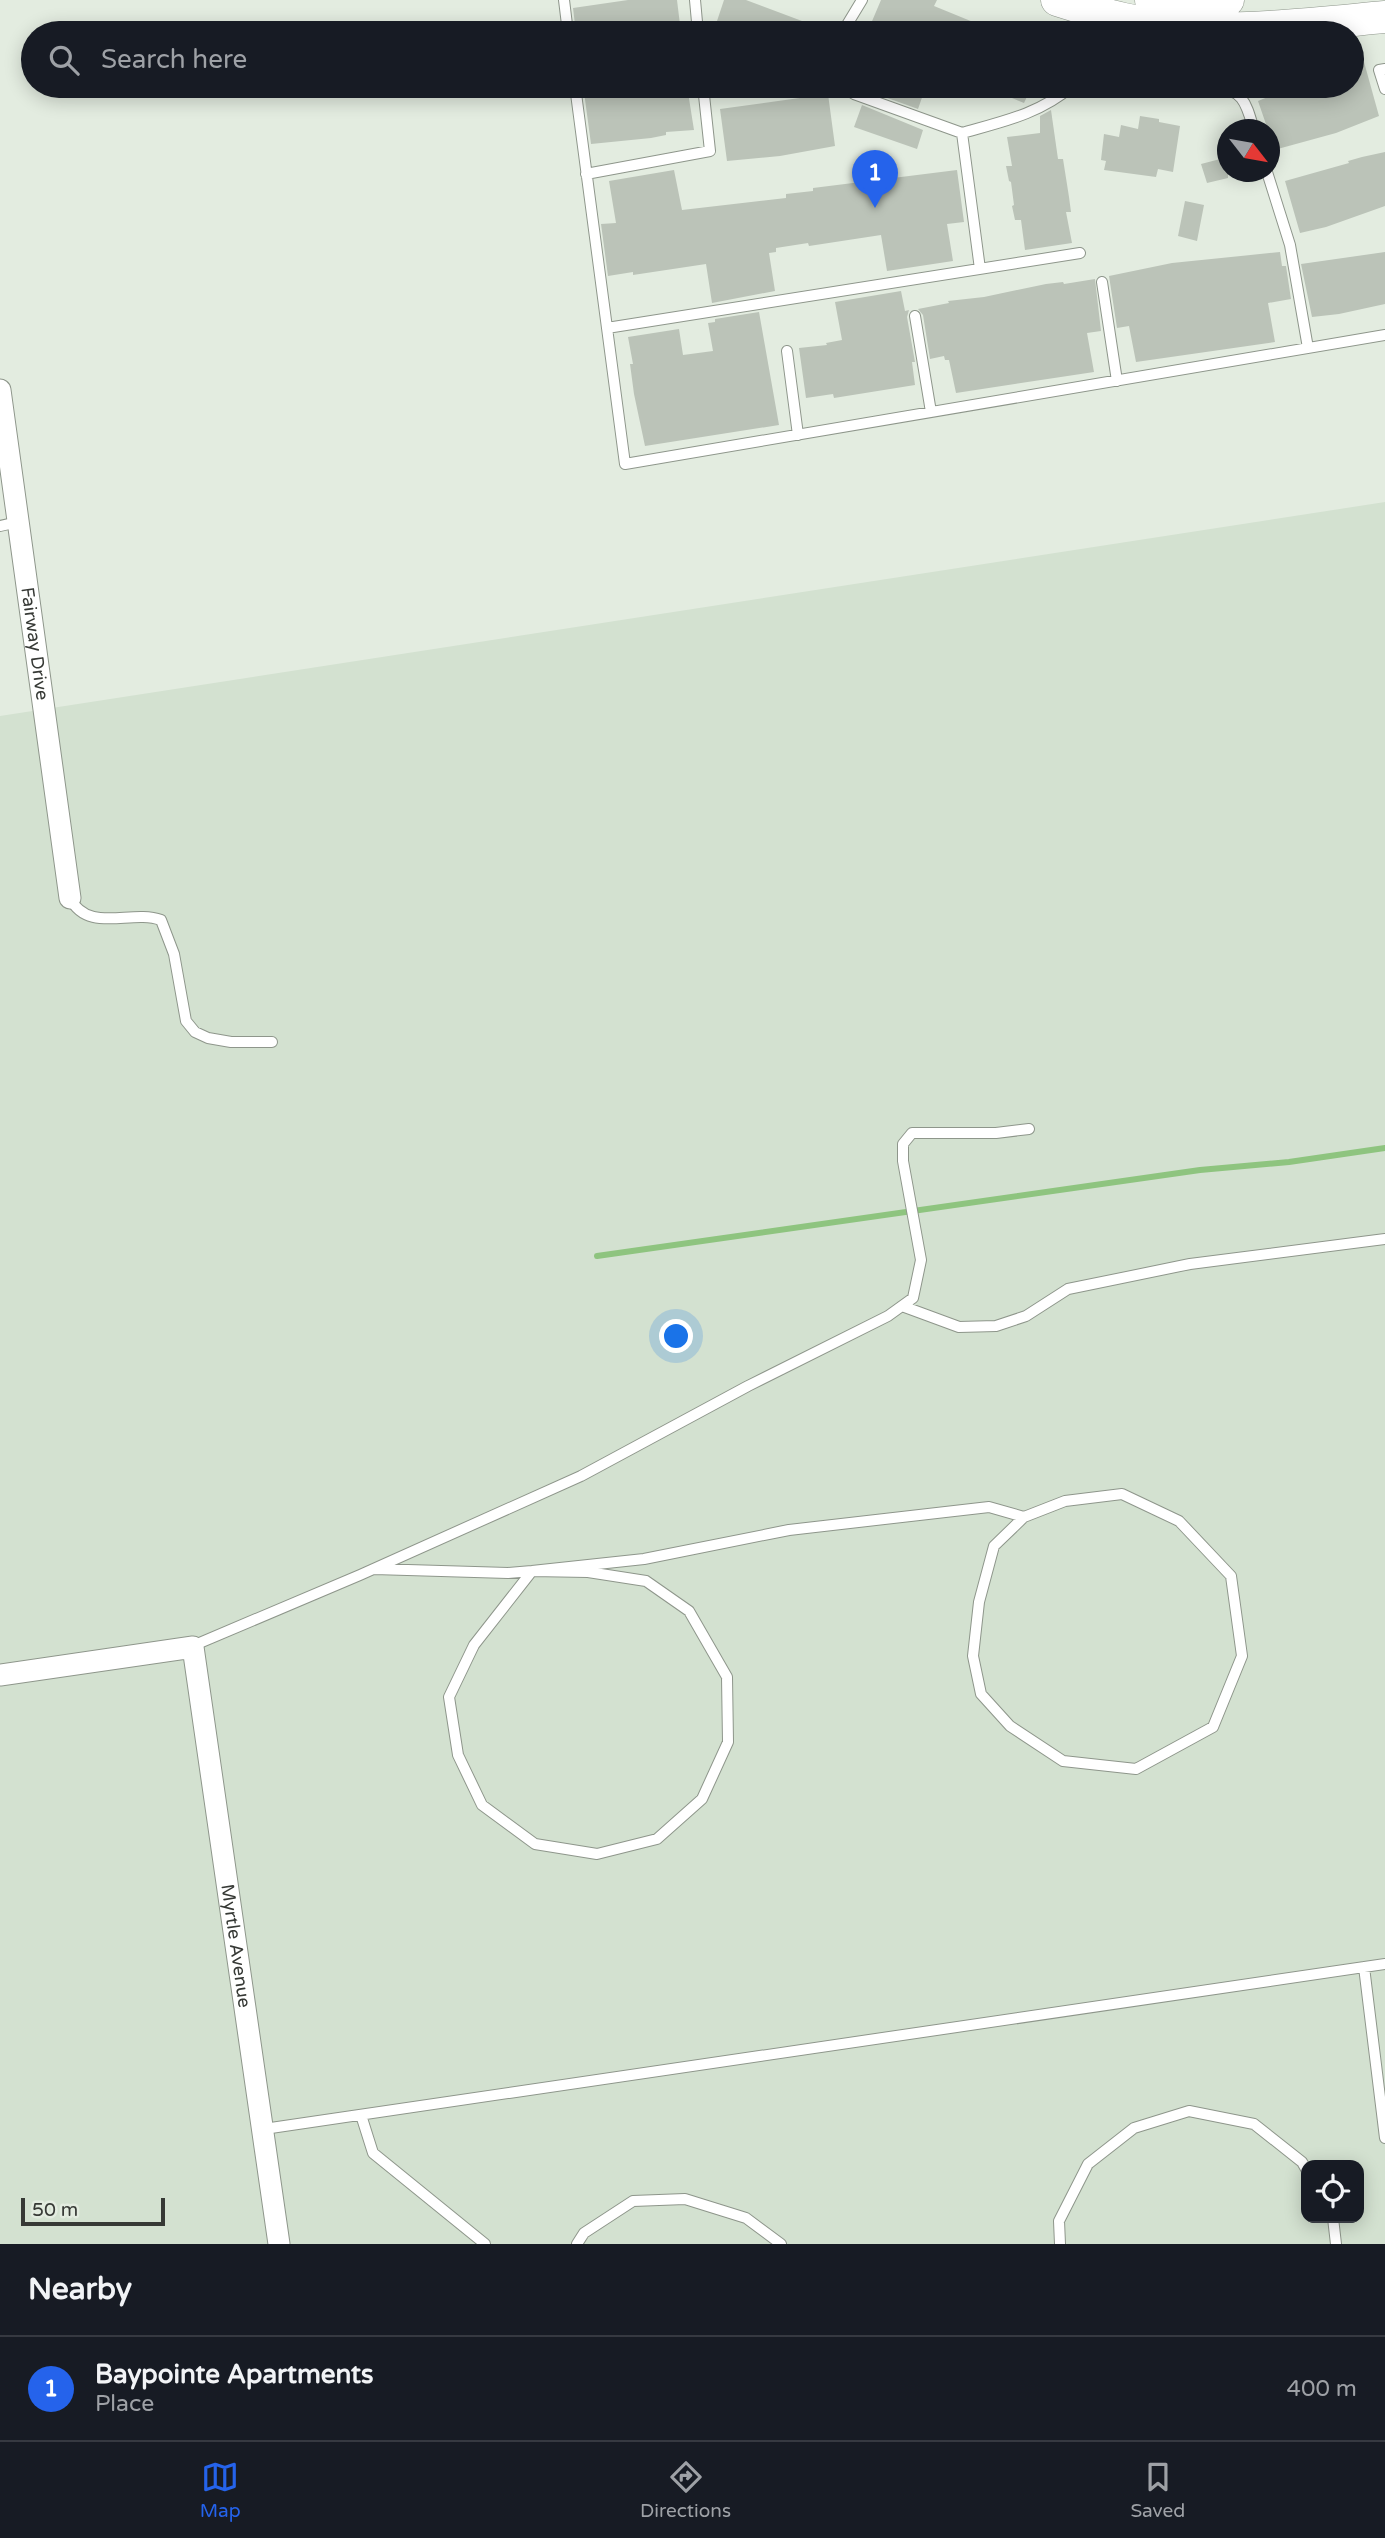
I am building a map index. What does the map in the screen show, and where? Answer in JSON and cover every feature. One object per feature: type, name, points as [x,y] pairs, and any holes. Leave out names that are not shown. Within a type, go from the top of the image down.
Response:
[{"type":"street","points":[[1057,0],[1166,21]]},
{"type":"street","points":[[1130,13],[1228,0]]},
{"type":"street","points":[[1336,21],[1385,17]]},
{"type":"street","name":"Fairway Drive","points":[[0,390],[9,524],[70,898]]},
{"type":"street","points":[[0,1675],[190,1648]]},
{"type":"street","name":"Myrtle Avenue","points":[[190,1648],[264,2129],[279,2244]]},
{"type":"lane","points":[[564,0],[567,21]]},
{"type":"lane","points":[[695,0],[697,21]]},
{"type":"lane","points":[[849,21],[862,0]]},
{"type":"lane","points":[[1385,69],[1379,70],[1385,89]]},
{"type":"lane","points":[[576,98],[625,464],[1385,335]]},
{"type":"lane","points":[[586,174],[710,151],[704,98]]},
{"type":"lane","points":[[865,98],[962,133],[1030,113],[1057,98]]},
{"type":"lane","points":[[1242,98],[1246,102],[1251,119]]},
{"type":"lane","points":[[962,133],[980,269]]},
{"type":"lane","points":[[1270,182],[1290,245],[1308,348]]},
{"type":"lane","points":[[607,328],[1080,253]]},
{"type":"lane","points":[[1102,282],[1117,381]]},
{"type":"lane","points":[[915,316],[931,412]]},
{"type":"lane","points":[[787,351],[798,435]]},
{"type":"lane","points":[[70,898],[76,910],[90,917],[149,915],[161,920],[174,954],[186,1021],[195,1032],[208,1038],[231,1042],[272,1042]]},
{"type":"lane","points":[[190,1648],[581,1476],[748,1386],[888,1315],[913,1298],[921,1261],[903,1161],[903,1144],[912,1133],[996,1133],[1029,1129]]},
{"type":"lane","points":[[902,1306],[959,1327],[996,1326],[1026,1316],[1068,1289],[1190,1264],[1385,1239]]},
{"type":"lane","points":[[374,1569],[508,1573],[532,1571],[644,1559],[789,1530],[989,1507],[1024,1517],[1065,1501],[1122,1494],[1179,1521],[1231,1576],[1242,1656],[1213,1727],[1136,1769],[1063,1761],[1010,1726],[981,1694],[974,1656],[979,1602],[994,1546],[1024,1517]]},
{"type":"lane","points":[[532,1571],[588,1572],[646,1581],[689,1611],[727,1677],[728,1742],[702,1799],[657,1839],[597,1854],[535,1844],[482,1805],[457,1755],[450,1697],[474,1645],[532,1571]]},
{"type":"lane","points":[[264,2129],[1385,1964]]},
{"type":"lane","points":[[1364,1967],[1385,2138]]},
{"type":"lane","points":[[1060,2244],[1059,2221],[1088,2164],[1134,2128],[1189,2111],[1254,2124],[1301,2161]]},
{"type":"lane","points":[[361,2115],[373,2153],[485,2244]]},
{"type":"lane","points":[[577,2244],[584,2233],[633,2201],[685,2199],[746,2218],[781,2244]]},
{"type":"lane","points":[[1334,2223],[1336,2244]]},
{"type":"shaded area","points":[[1385,502],[1385,2244],[0,2244],[0,716]]},
{"type":"building","points":[[628,0],[677,0],[680,21],[575,21],[573,8]]},
{"type":"building","points":[[724,0],[746,0],[802,21],[717,21]]},
{"type":"building","points":[[881,0],[937,0],[934,6],[971,21],[872,21]]},
{"type":"building","points":[[1364,62],[1379,116],[1336,133],[1280,148],[1280,119],[1264,119],[1258,101],[1265,98],[1364,98]]},
{"type":"building","points":[[585,98],[689,98],[694,130],[666,132],[666,135],[651,138],[591,144]]},
{"type":"building","points":[[799,98],[829,98],[835,146],[780,156],[727,161],[720,109]]},
{"type":"building","points":[[887,98],[922,98],[918,109]]},
{"type":"building","points":[[1012,98],[1026,98],[1024,103]]},
{"type":"building","points":[[862,105],[923,130],[917,149],[854,127]]},
{"type":"building","points":[[1051,110],[1058,159],[1063,159],[1069,197],[1071,212],[1066,212],[1072,243],[1025,250],[1021,220],[1015,220],[1012,206],[1011,182],[1006,166],[1012,166],[1007,137],[1040,133],[1040,116]]},
{"type":"building","points":[[1140,116],[1180,126],[1173,172],[1158,169],[1156,177],[1104,170],[1106,161],[1101,160],[1104,134],[1119,137],[1121,125],[1138,129]]},
{"type":"building","points":[[1385,152],[1385,206],[1326,227],[1300,233],[1285,181]]},
{"type":"building","points":[[1217,160],[1217,181],[1207,183],[1201,164]]},
{"type":"building","points":[[674,170],[682,210],[786,198],[786,194],[813,191],[813,188],[957,170],[964,222],[947,224],[953,261],[887,271],[881,235],[776,248],[776,252],[769,253],[775,291],[712,303],[706,264],[608,276],[601,224],[616,223],[609,181]]},
{"type":"building","points":[[1185,201],[1204,205],[1197,241],[1178,236]]},
{"type":"building","points":[[1280,252],[1282,266],[1286,266],[1291,299],[1268,303],[1275,342],[1136,362],[1129,326],[1117,328],[1109,276],[1172,263]]},
{"type":"building","points":[[1385,252],[1385,304],[1312,317],[1301,264]]},
{"type":"building","points":[[1095,279],[1101,331],[1087,333],[1094,372],[956,393],[949,360],[945,360],[944,356],[930,359],[923,315],[918,309],[949,303],[948,301],[984,297],[1046,284]]},
{"type":"building","points":[[901,291],[905,311],[909,310],[907,317],[915,362],[912,362],[915,385],[834,398],[833,394],[806,398],[799,348],[827,345],[826,343],[842,340],[835,302]]},
{"type":"building","points":[[759,312],[779,425],[645,446],[634,394],[630,364],[633,364],[628,337],[679,329],[683,355],[713,351],[708,323],[715,322],[715,319]]},
{"type":"waterway","points":[[597,1256],[1200,1170],[1289,1162],[1385,1148]]},
{"type":"place","name":"Baypointe Apartments","points":[[875,208]]}]
